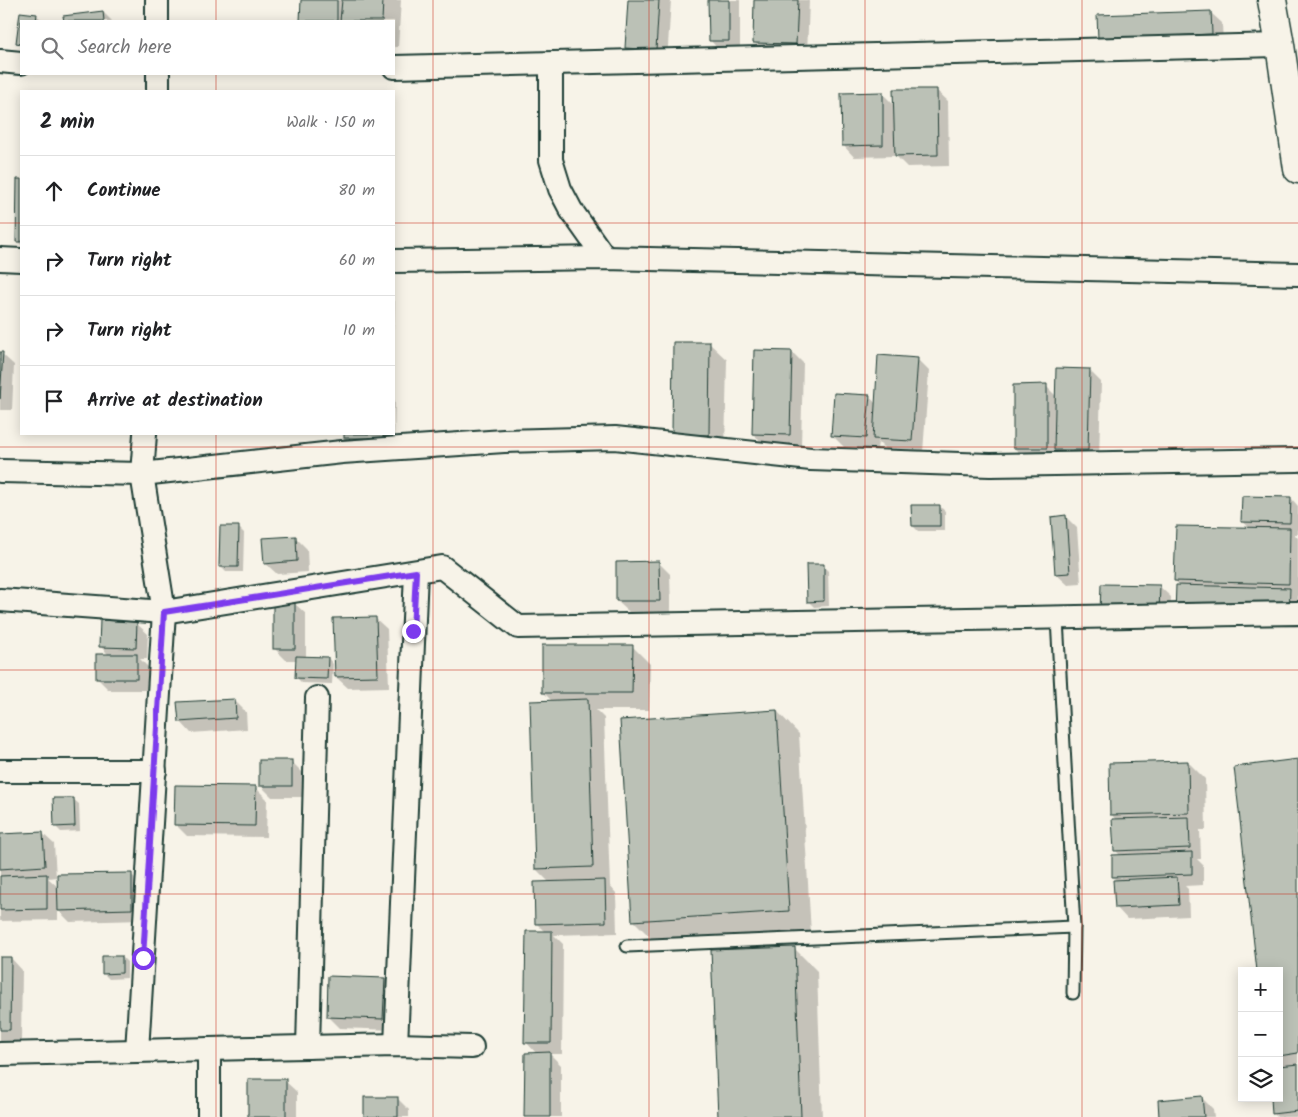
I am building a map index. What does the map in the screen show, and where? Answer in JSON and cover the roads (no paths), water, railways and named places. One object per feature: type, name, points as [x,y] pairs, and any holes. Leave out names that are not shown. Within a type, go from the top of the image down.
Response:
[{"type":"main road","points":[[1272,0],[1298,169]]},
{"type":"street","points":[[157,0],[158,20]]},
{"type":"street","points":[[395,67],[1280,45]]},
{"type":"street","points":[[0,62],[20,63]]},
{"type":"street","points":[[551,64],[551,160],[560,189],[571,210],[605,258]]},
{"type":"street","points":[[158,75],[158,90]]},
{"type":"street","points":[[395,261],[605,258],[1298,274]]},
{"type":"street","points":[[0,259],[20,260]]},
{"type":"street","points":[[137,1051],[164,612],[142,474],[145,435]]},
{"type":"street","points":[[0,471],[142,474],[342,452],[504,441],[615,438],[811,459],[990,465],[1298,460]]},
{"type":"street","points":[[0,600],[164,612],[442,567],[518,627],[1057,619],[1298,613]]},
{"type":"street","points":[[396,1045],[416,572]]},
{"type":"street","points":[[308,1047],[317,698]]},
{"type":"street","points":[[0,771],[154,771]]},
{"type":"street","points":[[0,1054],[396,1045],[472,1047]]},
{"type":"street","points":[[209,1049],[209,1117]]},
{"type":"lane","points":[[1057,619],[1074,927],[1073,993]]},
{"type":"lane","points":[[627,946],[1074,927]]}]
